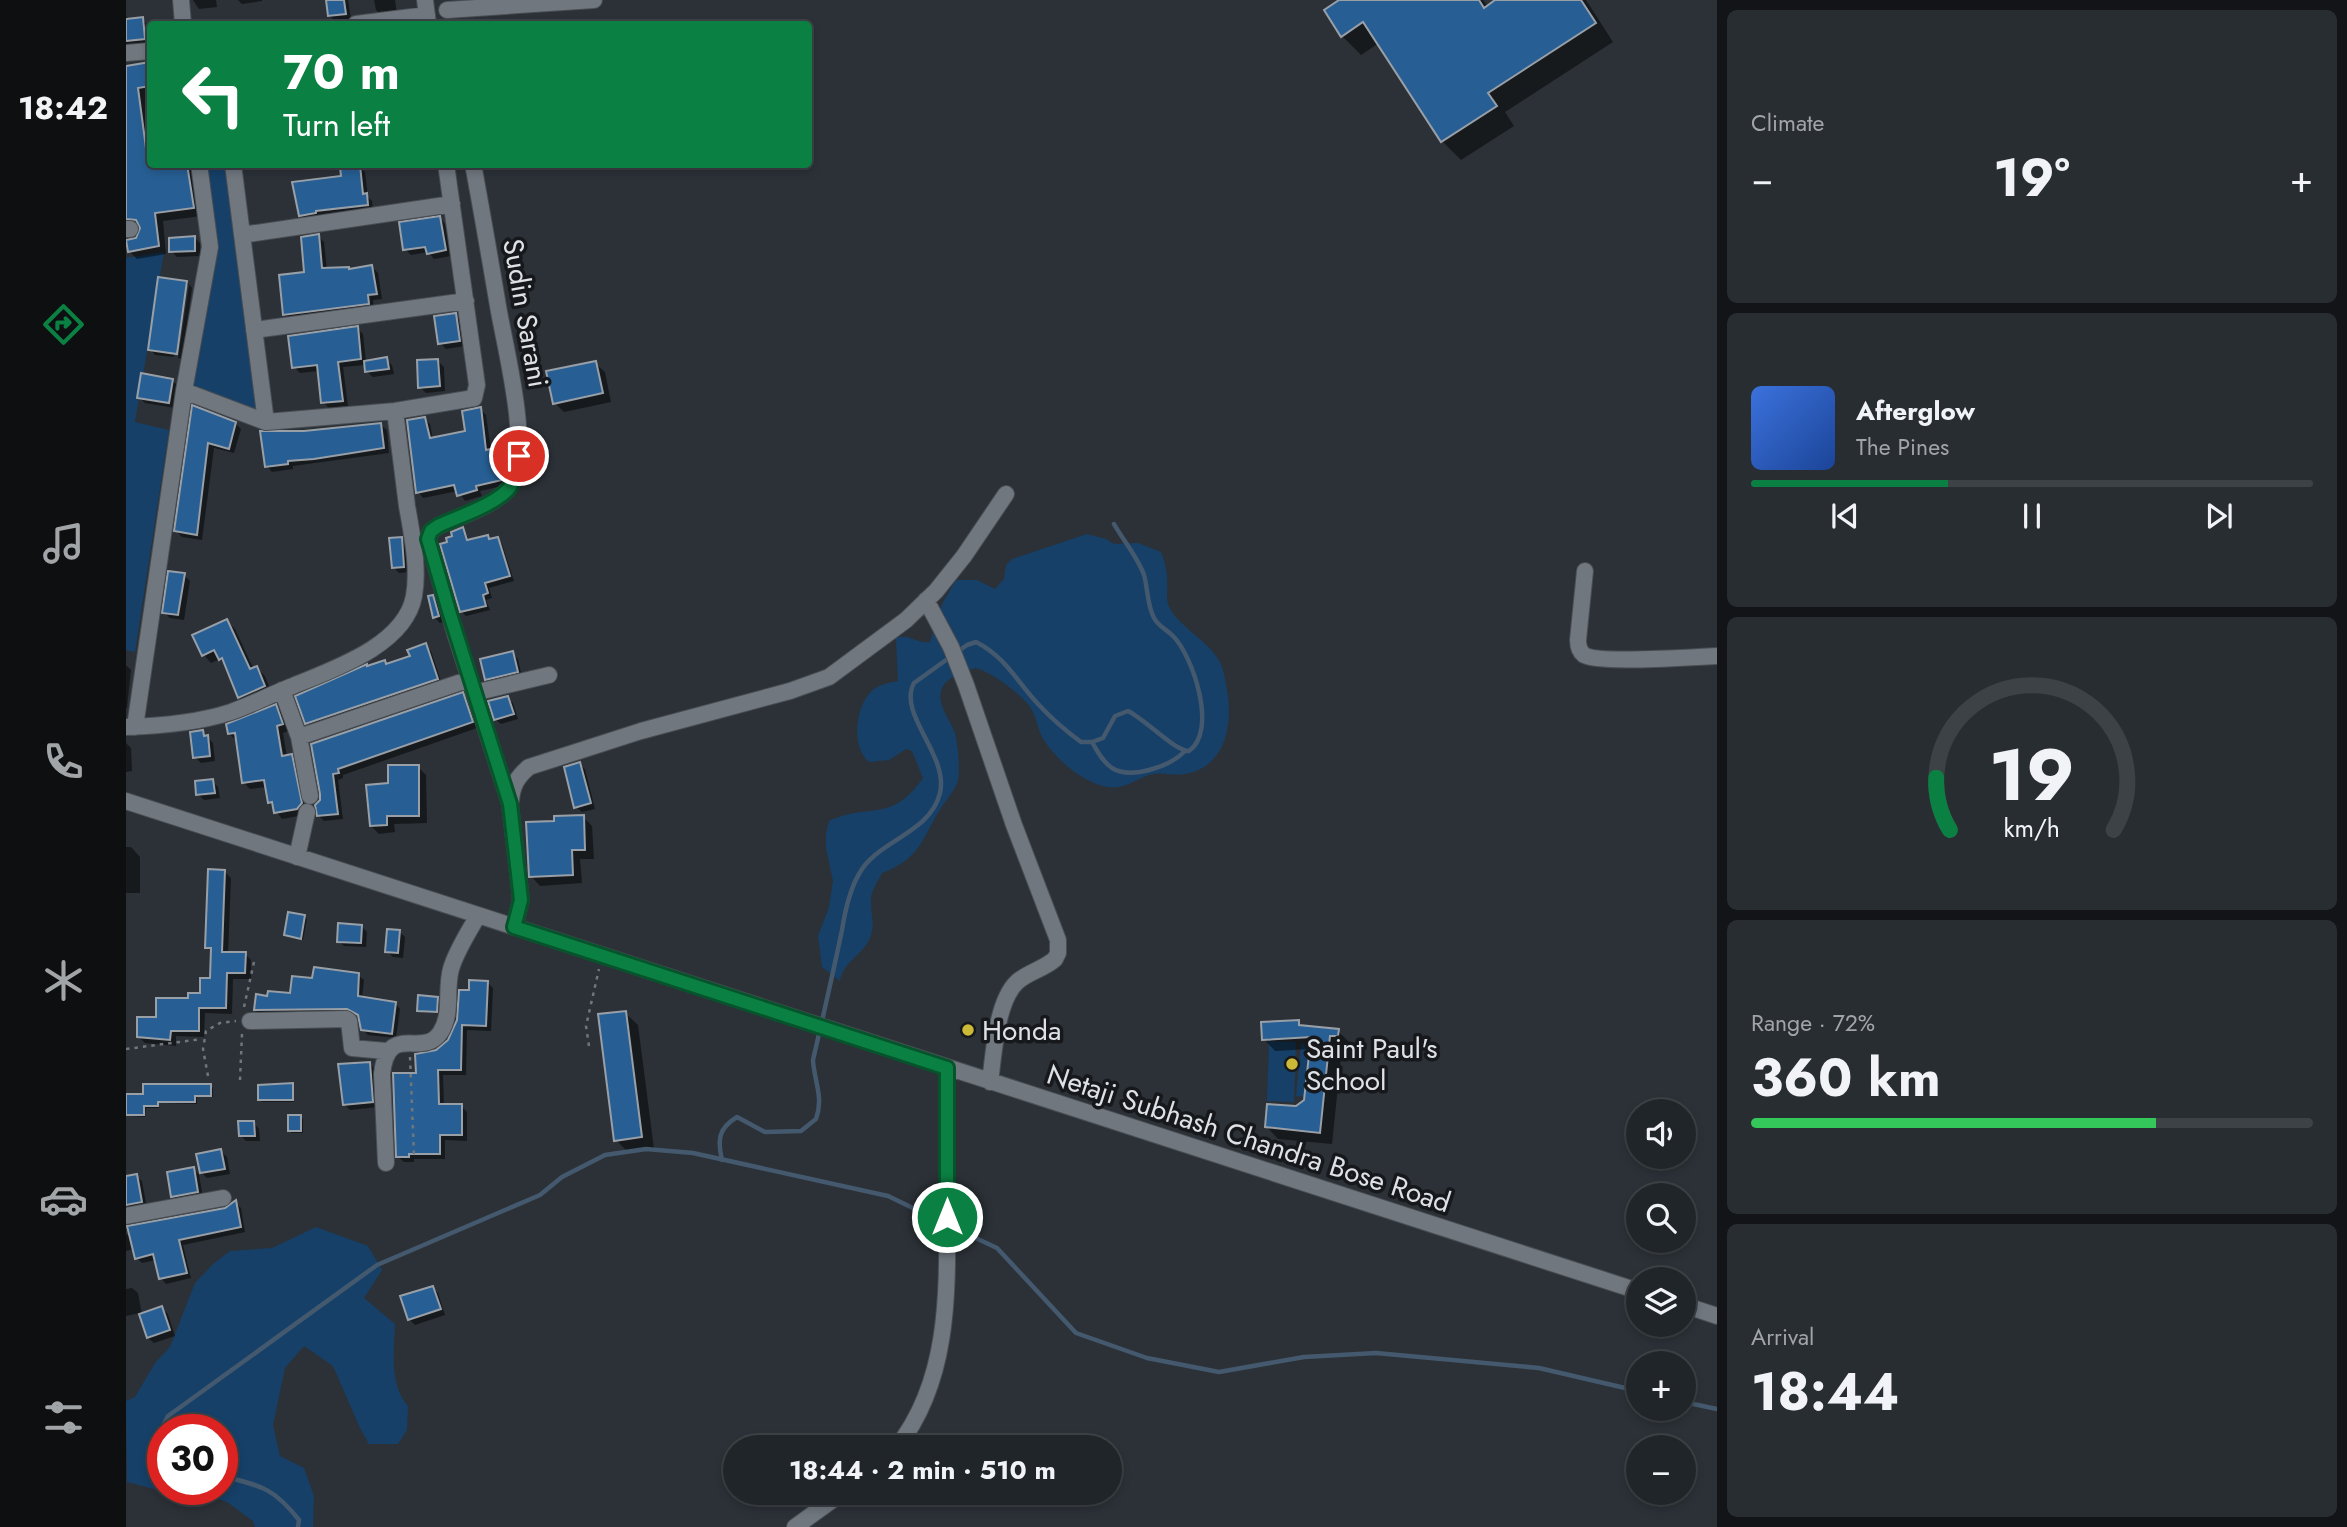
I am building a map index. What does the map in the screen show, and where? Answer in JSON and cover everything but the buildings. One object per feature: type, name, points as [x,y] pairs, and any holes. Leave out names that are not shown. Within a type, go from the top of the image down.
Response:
[{"type":"street","points":[[181,0],[183,21]]},
{"type":"street","points":[[377,21],[447,12],[594,0]]},
{"type":"street","points":[[126,53],[147,51]]},
{"type":"street","points":[[200,168],[210,247],[130,727],[165,727],[230,712],[349,662],[376,646],[401,624],[409,612],[415,582],[414,551],[395,411]]},
{"type":"street","points":[[234,168],[266,422]]},
{"type":"street","points":[[184,391],[266,422],[395,411],[474,398],[477,385],[447,168]]},
{"type":"street","name":"Sudin Sarani","points":[[472,686],[429,547],[429,535],[434,528],[502,496],[511,486],[519,456],[516,408],[474,168]]},
{"type":"street","points":[[242,234],[452,204]]},
{"type":"street","points":[[254,330],[466,301]]},
{"type":"street","points":[[501,775],[641,731],[790,691],[829,677],[906,620],[926,600],[964,556],[1006,494]]},
{"type":"street","points":[[1586,571],[1578,640],[1578,647],[1585,655],[1604,659],[1717,656]]},
{"type":"street","points":[[926,600],[951,647],[1058,940],[1055,959],[1018,981],[1007,997],[1001,1014],[990,1082]]},
{"type":"street","points":[[299,737],[472,686],[549,675]]},
{"type":"street","points":[[472,686],[510,804],[521,900],[514,927]]},
{"type":"street","points":[[282,690],[299,737],[308,804],[297,857]]},
{"type":"street","points":[[510,804],[518,776],[528,767]]},
{"type":"street","name":"Netaji Subhash Chandra Bose Road","points":[[126,801],[1626,1287]]},
{"type":"street","points":[[250,1021],[346,1019],[351,1027],[352,1048],[386,1051],[392,1047],[430,1041],[440,1034],[446,1018],[451,970],[478,915]]},
{"type":"street","points":[[386,1051],[382,1074],[386,1163]]},
{"type":"street","points":[[906,1435],[925,1398],[937,1362],[944,1325],[948,1260],[947,1068]]},
{"type":"street","points":[[126,1216],[223,1198]]},
{"type":"street","points":[[1696,1310],[1717,1316]]},
{"type":"street","points":[[795,1527],[825,1505]]},
{"type":"path","points":[[589,1046],[586,1026],[603,956]]},
{"type":"path","points":[[208,1076],[203,1049],[206,1031],[220,1023],[250,1021]]},
{"type":"path","points":[[126,1049],[204,1039]]},
{"type":"path","points":[[410,1044],[414,1155]]},
{"type":"shaded area","points":[[199,168],[233,168],[266,422],[184,391],[210,247]]},
{"type":"shaded area","points":[[164,252],[135,422],[169,430],[135,652],[126,650],[126,258]]},
{"type":"shaded area","points":[[1087,534],[1114,544],[1138,543],[1161,552],[1166,571],[1167,601],[1172,612],[1213,652],[1223,670],[1229,716],[1224,742],[1218,753],[1210,763],[1199,770],[1185,774],[1153,774],[1126,785],[1099,785],[1071,769],[1054,753],[1042,737],[1030,706],[1010,688],[975,668],[955,676],[943,686],[940,697],[956,737],[959,764],[957,783],[919,847],[905,861],[882,873],[871,898],[871,936],[844,969],[840,981],[822,967],[818,936],[829,907],[833,881],[826,848],[829,821],[890,807],[901,801],[923,778],[912,751],[906,749],[889,760],[869,762],[859,746],[858,724],[864,702],[877,687],[898,681],[896,638],[930,642],[942,604],[956,580],[977,580],[995,589],[1004,579],[1006,565],[1012,559]]},
{"type":"shaded area","points":[[1269,1041],[1296,1042],[1294,1102],[1267,1101]]},
{"type":"shaded area","points":[[1301,1044],[1310,1045],[1305,1097],[1296,1096]]},
{"type":"shaded area","points":[[316,1227],[368,1246],[382,1270],[364,1298],[395,1324],[395,1378],[408,1406],[407,1430],[398,1444],[369,1444],[333,1366],[304,1346],[285,1368],[273,1425],[280,1456],[304,1468],[314,1496],[313,1527],[255,1527],[253,1521],[231,1505],[238,1505],[238,1414],[147,1414],[147,1487],[127,1482],[126,1401],[135,1397],[155,1363],[170,1347],[195,1283],[230,1251],[272,1248]]},
{"type":"waterway","points":[[722,1160],[721,1135],[726,1125],[737,1117],[765,1132],[801,1131],[816,1119],[819,1096],[813,1060],[853,887],[867,862],[926,818],[940,793],[941,779],[937,764],[912,708],[914,683],[967,645],[976,642],[996,655],[1044,710],[1081,742],[1103,738],[1115,716],[1128,711],[1183,750],[1189,751],[1197,741],[1202,727],[1202,711],[1188,660],[1173,636],[1154,618],[1141,569],[1114,524]]},
{"type":"waterway","points":[[1092,742],[1109,766],[1129,773],[1150,770],[1170,762],[1184,752]]},
{"type":"waterway","points":[[171,1414],[377,1265],[540,1195],[562,1177],[605,1155],[646,1149],[693,1153],[888,1196],[944,1223]]},
{"type":"waterway","points":[[952,1227],[997,1248],[1076,1333],[1147,1358],[1219,1372],[1304,1357],[1376,1353],[1539,1368],[1626,1388]]},
{"type":"waterway","points":[[1696,1405],[1717,1409]]},
{"type":"waterway","points":[[238,1481],[273,1494],[299,1520],[298,1527]]},
{"type":"place","name":"Honda","points":[[968,1030]]},
{"type":"place","name":"Saint Paul's School","points":[[1292,1064]]},
{"type":"route","points":[[519,456],[511,486],[502,496],[434,528],[428,539],[510,804],[521,900],[514,927],[947,1068],[947,1217]]}]
